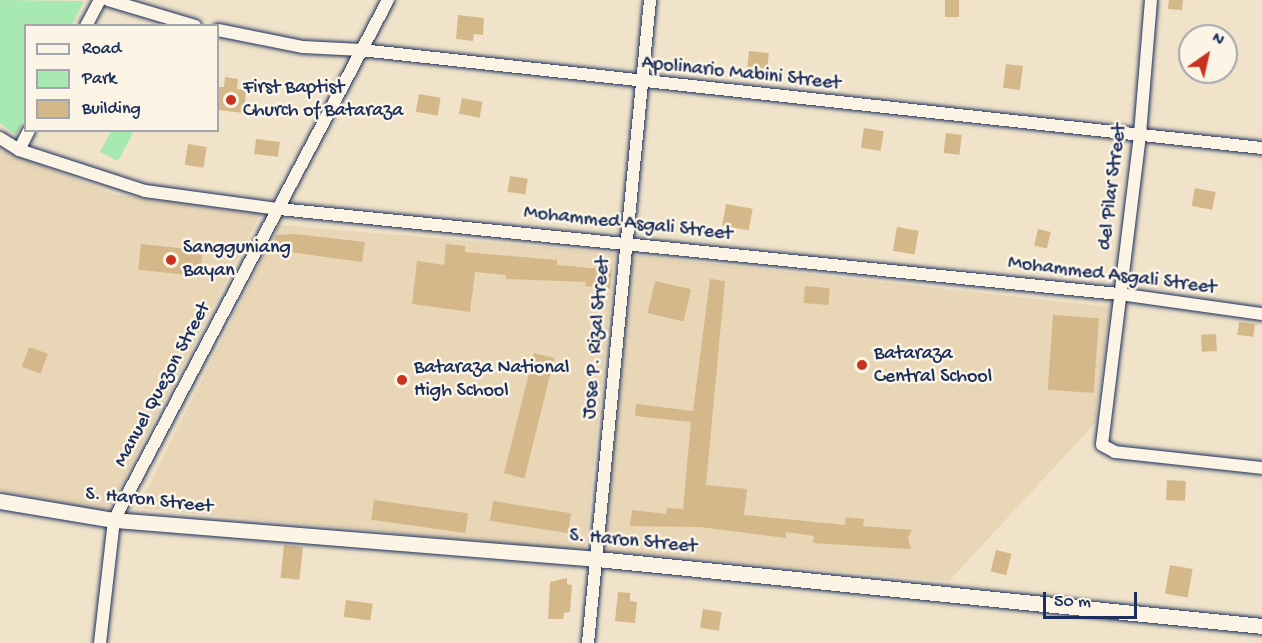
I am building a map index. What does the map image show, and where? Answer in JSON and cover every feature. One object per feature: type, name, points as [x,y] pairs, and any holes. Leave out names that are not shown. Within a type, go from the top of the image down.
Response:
[{"type":"street","points":[[87,24],[100,0]]},
{"type":"street","points":[[108,0],[188,24]]},
{"type":"street","name":"Manuel Quezon Street","points":[[100,643],[114,520],[388,0]]},
{"type":"street","name":"Jose P. Rizal Street","points":[[588,643],[650,0]]},
{"type":"street","name":"del Pilar Street","points":[[1152,0],[1140,135],[1119,294],[1103,449],[1262,468]]},
{"type":"street","name":"Apolinario Mabini Street","points":[[219,30],[303,47],[361,50],[641,83],[1262,148]]},
{"type":"street","points":[[19,150],[28,132]]},
{"type":"street","name":"Mohammed Asgali Street","points":[[0,138],[19,150],[145,191],[279,208],[1119,294],[1262,314]]},
{"type":"street","name":"S. Haron Street","points":[[0,501],[114,520],[597,559],[1262,626]]},
{"type":"shaded area","points":[[0,148],[112,194],[261,213],[107,512],[0,490]]},
{"type":"shaded area","name":"Bataraza National High School","points":[[279,225],[615,253],[585,551],[138,508]]},
{"type":"shaded area","name":"Bataraza Central School","points":[[633,255],[1110,307],[1095,423],[949,581],[604,551]]},
{"type":"green space","points":[[0,0],[84,1],[72,24],[24,24],[24,119],[16,135],[0,123]]},
{"type":"green space","points":[[110,132],[133,132],[118,161],[100,152]]},
{"type":"building","points":[[945,0],[959,0],[959,17],[945,17]]},
{"type":"building","points":[[1169,0],[1183,0],[1182,10],[1168,9]]},
{"type":"building","points":[[458,15],[484,18],[483,35],[474,34],[473,41],[456,39]]},
{"type":"building","points":[[749,51],[769,53],[767,73],[747,71]]},
{"type":"building","points":[[1006,64],[1023,66],[1020,90],[1003,88]]},
{"type":"building","name":"First Baptist Church of Bataraza","points":[[225,77],[238,79],[237,89],[246,90],[244,113],[219,110],[219,87],[224,87]]},
{"type":"building","points":[[419,94],[441,98],[438,116],[416,112]]},
{"type":"building","points":[[462,98],[483,102],[480,118],[459,114]]},
{"type":"building","points":[[864,128],[884,131],[881,151],[861,148]]},
{"type":"building","points":[[946,133],[962,135],[959,155],[944,153]]},
{"type":"building","points":[[256,139],[280,142],[278,157],[254,154]]},
{"type":"building","points":[[188,144],[207,147],[203,168],[185,165]]},
{"type":"building","points":[[510,176],[528,179],[525,195],[507,192]]},
{"type":"building","points":[[1195,188],[1216,192],[1212,210],[1192,206]]},
{"type":"building","points":[[726,204],[753,209],[749,230],[722,226]]},
{"type":"building","points":[[897,227],[919,231],[914,254],[893,251]]},
{"type":"building","points":[[1038,229],[1051,232],[1047,248],[1034,246]]},
{"type":"building","points":[[295,234],[365,242],[362,262],[275,250],[275,235]]},
{"type":"building","name":"Sangguniang Bayan","points":[[141,244],[203,250],[200,276],[138,270]]},
{"type":"building","points":[[446,244],[465,246],[465,252],[557,260],[557,265],[612,270],[610,289],[585,286],[586,282],[506,279],[506,275],[475,272],[470,312],[412,304],[417,261],[444,265]]},
{"type":"building","points":[[710,279],[725,281],[706,485],[747,489],[744,515],[845,525],[846,517],[864,519],[863,526],[912,530],[908,538],[911,549],[813,543],[814,536],[786,532],[786,538],[700,527],[630,526],[632,510],[666,514],[667,508],[683,509],[691,422],[635,416],[636,404],[693,411]]},
{"type":"building","points":[[655,281],[691,289],[684,321],[648,313]]},
{"type":"building","points":[[805,286],[830,288],[828,305],[804,303]]},
{"type":"building","points":[[1053,315],[1099,318],[1094,393],[1048,390]]},
{"type":"building","points":[[1239,322],[1255,324],[1253,337],[1237,335]]},
{"type":"building","points":[[1216,334],[1217,351],[1202,352],[1201,335]]},
{"type":"building","points":[[29,347],[48,354],[41,374],[22,367]]},
{"type":"building","points":[[534,353],[554,358],[524,478],[504,473]]},
{"type":"building","points":[[1167,480],[1186,481],[1185,501],[1166,500]]},
{"type":"building","points":[[374,500],[468,513],[465,533],[371,520]]},
{"type":"building","points":[[493,501],[571,513],[568,533],[490,521]]},
{"type":"building","points":[[284,545],[303,547],[299,580],[281,578]]},
{"type":"building","points":[[996,550],[1012,554],[1006,575],[991,571]]},
{"type":"building","points":[[1170,565],[1193,569],[1188,598],[1165,594]]},
{"type":"building","points":[[567,578],[567,584],[572,585],[570,612],[564,613],[563,619],[548,619],[550,582]]},
{"type":"building","points":[[618,592],[630,593],[630,601],[637,602],[635,623],[615,621]]},
{"type":"building","points":[[346,600],[373,604],[370,621],[344,617]]},
{"type":"building","points":[[703,609],[722,612],[719,631],[700,628]]},
{"type":"place","name":"First Baptist Church of Bataraza","points":[[231,100]]},
{"type":"place","name":"Sangguniang Bayan","points":[[171,260]]},
{"type":"place","name":"Bataraza Central School","points":[[862,365]]},
{"type":"place","name":"Bataraza National High School","points":[[402,380]]}]
